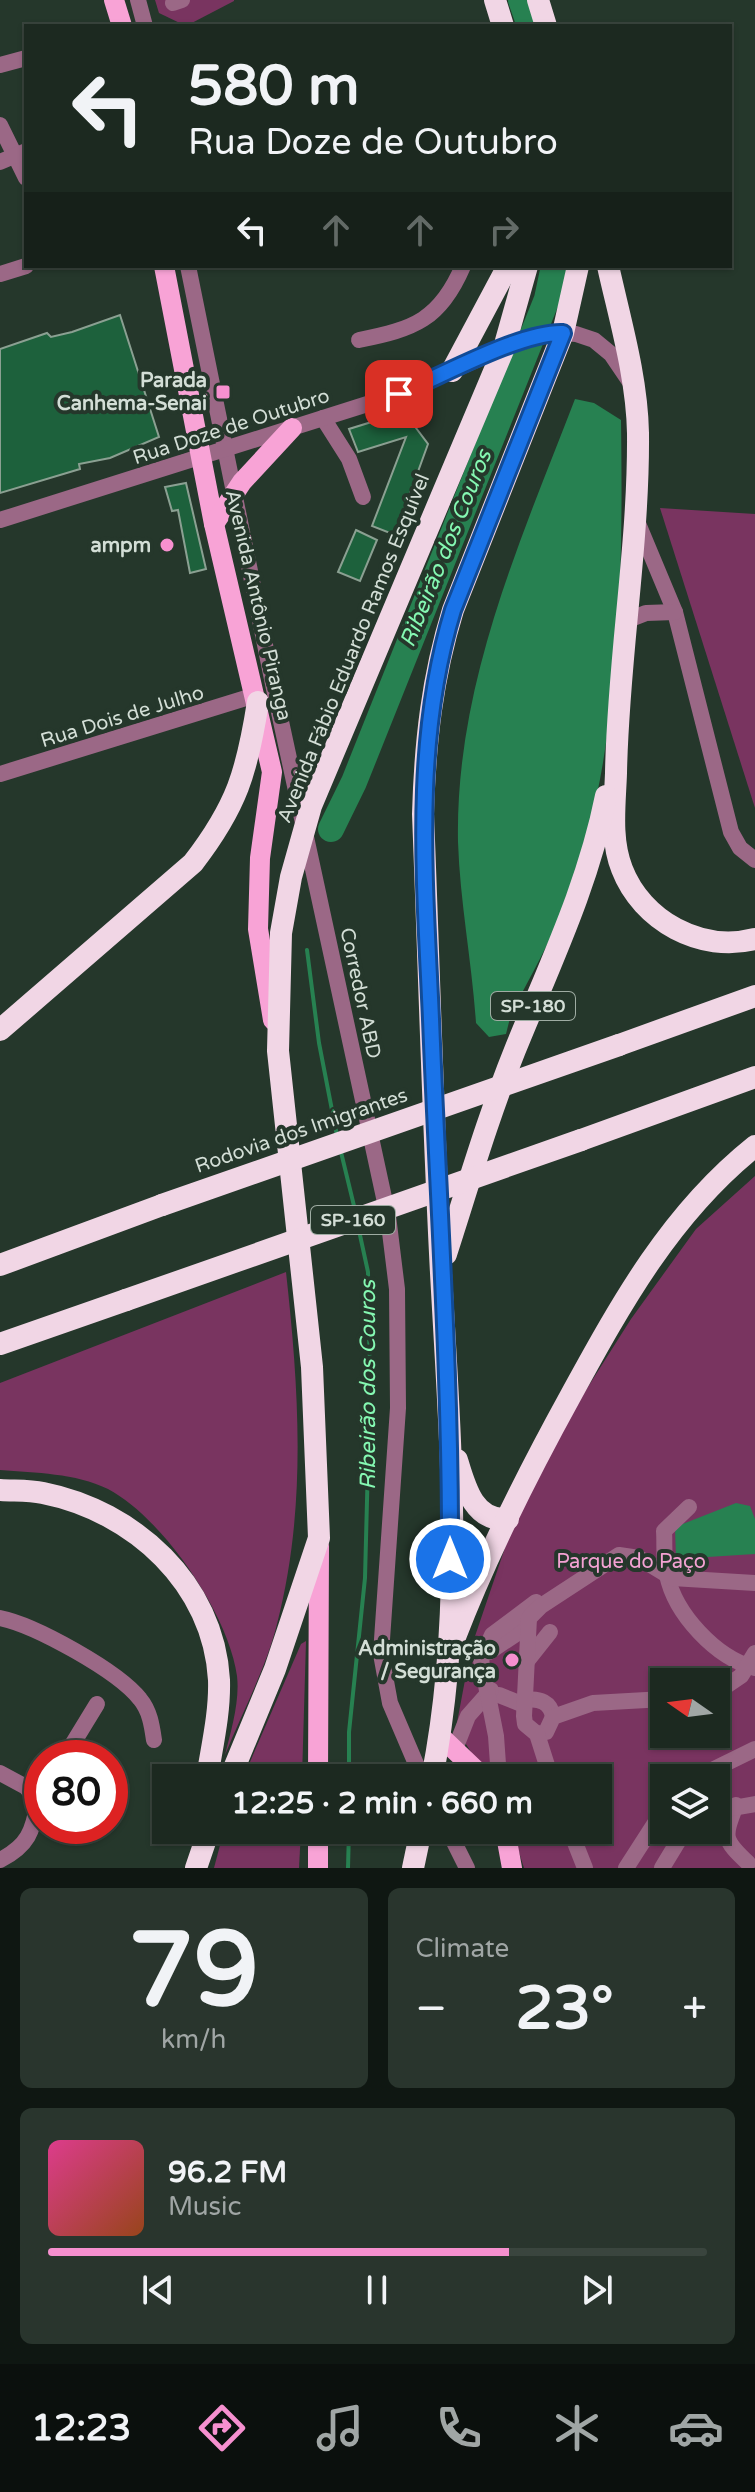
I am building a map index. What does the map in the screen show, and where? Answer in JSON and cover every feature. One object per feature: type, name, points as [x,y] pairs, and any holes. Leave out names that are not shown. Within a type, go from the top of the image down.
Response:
[{"type":"highway","points":[[495,0],[502,24]]},
{"type":"highway","points":[[538,0],[545,24]]},
{"type":"highway","points":[[452,371],[507,268]]},
{"type":"highway","name":"Avenida Fábio Eduardo Ramos Esquível","points":[[319,1538],[312,1367],[278,1051],[281,933],[304,824],[509,346],[527,268]]},
{"type":"highway","points":[[441,1271],[423,814],[430,703],[453,610],[558,332],[577,268]]},
{"type":"highway","points":[[608,268],[634,388]]},
{"type":"highway","name":"SP-180","points":[[438,1764],[448,1743],[450,1649],[451,1438],[441,1271],[496,1099],[585,878],[617,740],[635,516],[638,432],[634,388]]},
{"type":"highway","points":[[0,1030],[193,863],[218,831],[237,796],[248,764],[257,699]]},
{"type":"highway","points":[[617,740],[616,846],[631,888],[648,910],[670,927],[720,942],[755,939]]},
{"type":"highway","name":"Rodovia dos Imigrantes","points":[[0,1265],[755,996]]},
{"type":"highway","name":"SP-160","points":[[0,1344],[755,1077]]},
{"type":"highway","points":[[450,1649],[472,1592],[556,1422],[639,1273],[696,1198],[755,1146]]},
{"type":"highway","points":[[451,1438],[463,1482],[476,1506],[486,1516],[508,1519]]},
{"type":"highway","points":[[4,1491],[42,1493],[67,1500],[120,1522],[168,1559],[183,1580],[211,1634],[216,1656],[217,1717],[209,1764]]},
{"type":"highway","points":[[236,1764],[275,1669],[319,1538]]},
{"type":"highway","points":[[193,1868],[195,1844]]},
{"type":"highway","points":[[193,1868],[203,1844]]},
{"type":"highway","points":[[413,1868],[418,1844]]},
{"type":"main road","points":[[114,0],[121,24]]},
{"type":"main road","name":"Avenida Antônio Piranga","points":[[164,268],[214,524],[272,772],[260,858],[258,929],[278,1051]]},
{"type":"main road","points":[[214,524],[234,494],[292,428]]},
{"type":"main road","name":"Avenida Fábio Eduardo Ramos Esquível","points":[[318,1764],[319,1538]]},
{"type":"main road","points":[[448,1743],[470,1764]]},
{"type":"main road","points":[[318,1844],[318,1868]]},
{"type":"main road","points":[[508,1844],[512,1868]]},
{"type":"street","points":[[138,0],[144,24]]},
{"type":"street","points":[[0,65],[24,59]]},
{"type":"street","points":[[0,125],[24,174]]},
{"type":"street","points":[[0,274],[24,267]]},
{"type":"street","name":"Corredor ABD","points":[[188,268],[223,447],[392,1247],[397,1289],[398,1408],[381,1609],[381,1654],[390,1703],[416,1764]]},
{"type":"street","points":[[359,340],[402,331],[434,314],[453,289],[462,268]]},
{"type":"street","name":"Rua Doze de Outubro","points":[[0,520],[223,447],[399,394],[509,346],[558,332]]},
{"type":"street","name":"SP-180","points":[[558,332],[594,340],[611,354],[634,388]]},
{"type":"street","points":[[323,418],[349,459],[363,497]]},
{"type":"street","points":[[635,516],[675,612],[731,832],[740,848],[755,860]]},
{"type":"street","points":[[628,620],[646,613],[675,612]]},
{"type":"street","name":"Rua Dois de Julho","points":[[0,774],[257,699]]},
{"type":"street","points":[[689,1507],[664,1531],[667,1576],[681,1609],[705,1638],[752,1662],[730,1686]]},
{"type":"street","points":[[498,1764],[496,1736],[481,1660],[492,1635],[509,1619],[627,1544]]},
{"type":"street","points":[[448,1743],[491,1689],[487,1659],[491,1649],[519,1632],[541,1606],[619,1555],[639,1558],[667,1576],[710,1583],[755,1583]]},
{"type":"street","points":[[0,1618],[43,1632],[121,1682],[146,1708],[154,1740]]},
{"type":"street","points":[[529,1618],[525,1724],[537,1734],[547,1764]]},
{"type":"street","points":[[527,1661],[550,1632]]},
{"type":"street","points":[[487,1695],[525,1702],[543,1701],[549,1706],[553,1717],[546,1732],[537,1734]]},
{"type":"street","points":[[553,1717],[593,1703],[650,1700]]},
{"type":"street","points":[[75,1740],[97,1704]]},
{"type":"street","points":[[724,1764],[755,1749]]},
{"type":"street","points":[[0,1773],[24,1786]]},
{"type":"street","points":[[730,1807],[755,1804]]},
{"type":"street","points":[[736,1805],[726,1837],[729,1846],[748,1863]]},
{"type":"street","points":[[626,1868],[650,1831]]},
{"type":"street","points":[[0,1860],[24,1844]]},
{"type":"street","points":[[455,1844],[467,1868]]},
{"type":"street","points":[[576,1844],[585,1868]]},
{"type":"street","points":[[662,1868],[677,1844]]},
{"type":"green space","points":[[155,0],[234,0],[190,24],[182,24],[159,13]]},
{"type":"green space","points":[[660,508],[755,514],[755,808]]},
{"type":"green space","name":"Parque do Paço","points":[[755,1176],[755,1868],[524,1868],[516,1844],[612,1844],[612,1764],[478,1764],[456,1728],[471,1648],[527,1483],[631,1319],[696,1229]]},
{"type":"green space","points":[[286,1272],[297,1405],[293,1537],[287,1580],[272,1641],[225,1755],[236,1706],[237,1676],[221,1625],[207,1598],[171,1545],[129,1503],[108,1489],[69,1477],[0,1470],[0,1383]]},
{"type":"green space","points":[[306,1641],[302,1764],[249,1764],[301,1644]]},
{"type":"green space","points":[[220,1844],[300,1844],[299,1868],[214,1868]]},
{"type":"shaded area","points":[[575,399],[594,403],[621,420],[619,601],[609,724],[585,844],[567,900],[511,1014],[506,1034],[489,1037],[476,1023],[459,865],[460,784],[467,727],[495,615]]},
{"type":"shaded area","points":[[736,1503],[750,1506],[755,1519],[755,1554],[676,1559],[675,1527]]},
{"type":"building","points":[[120,315],[159,437],[110,458],[79,464],[80,469],[0,493],[0,349],[47,333],[51,337],[72,332]]},
{"type":"building","points":[[404,412],[428,444],[395,535],[372,526],[406,437],[358,452],[349,429]]},
{"type":"building","points":[[186,483],[206,569],[190,573],[178,510],[172,511],[165,487]]},
{"type":"building","points":[[356,530],[377,540],[360,581],[338,572]]},
{"type":"waterway","name":"Ribeirão dos Couros","points":[[521,0],[529,24]]},
{"type":"waterway","name":"Ribeirão dos Couros","points":[[331,829],[354,782],[547,299],[554,268]]},
{"type":"waterway","name":"Ribeirão dos Couros","points":[[307,950],[319,1043],[337,1136]]},
{"type":"waterway","name":"Ribeirão dos Couros","points":[[340,1148],[355,1210]]},
{"type":"waterway","name":"Ribeirão dos Couros","points":[[349,1764],[349,1732],[365,1578],[370,1385],[368,1272],[358,1226]]},
{"type":"waterway","name":"Ribeirão dos Couros","points":[[348,1868],[349,1844]]},
{"type":"place","name":"Parada Canhema-Senai","points":[[223,392]]},
{"type":"place","name":"ampm","points":[[167,545]]},
{"type":"place","name":"Administração / Segurança","points":[[512,1660]]},
{"type":"route","points":[[399,394],[504,348],[553,332],[563,333],[453,610],[439,655],[430,703],[423,814],[441,1271],[451,1438],[450,1559]]}]
